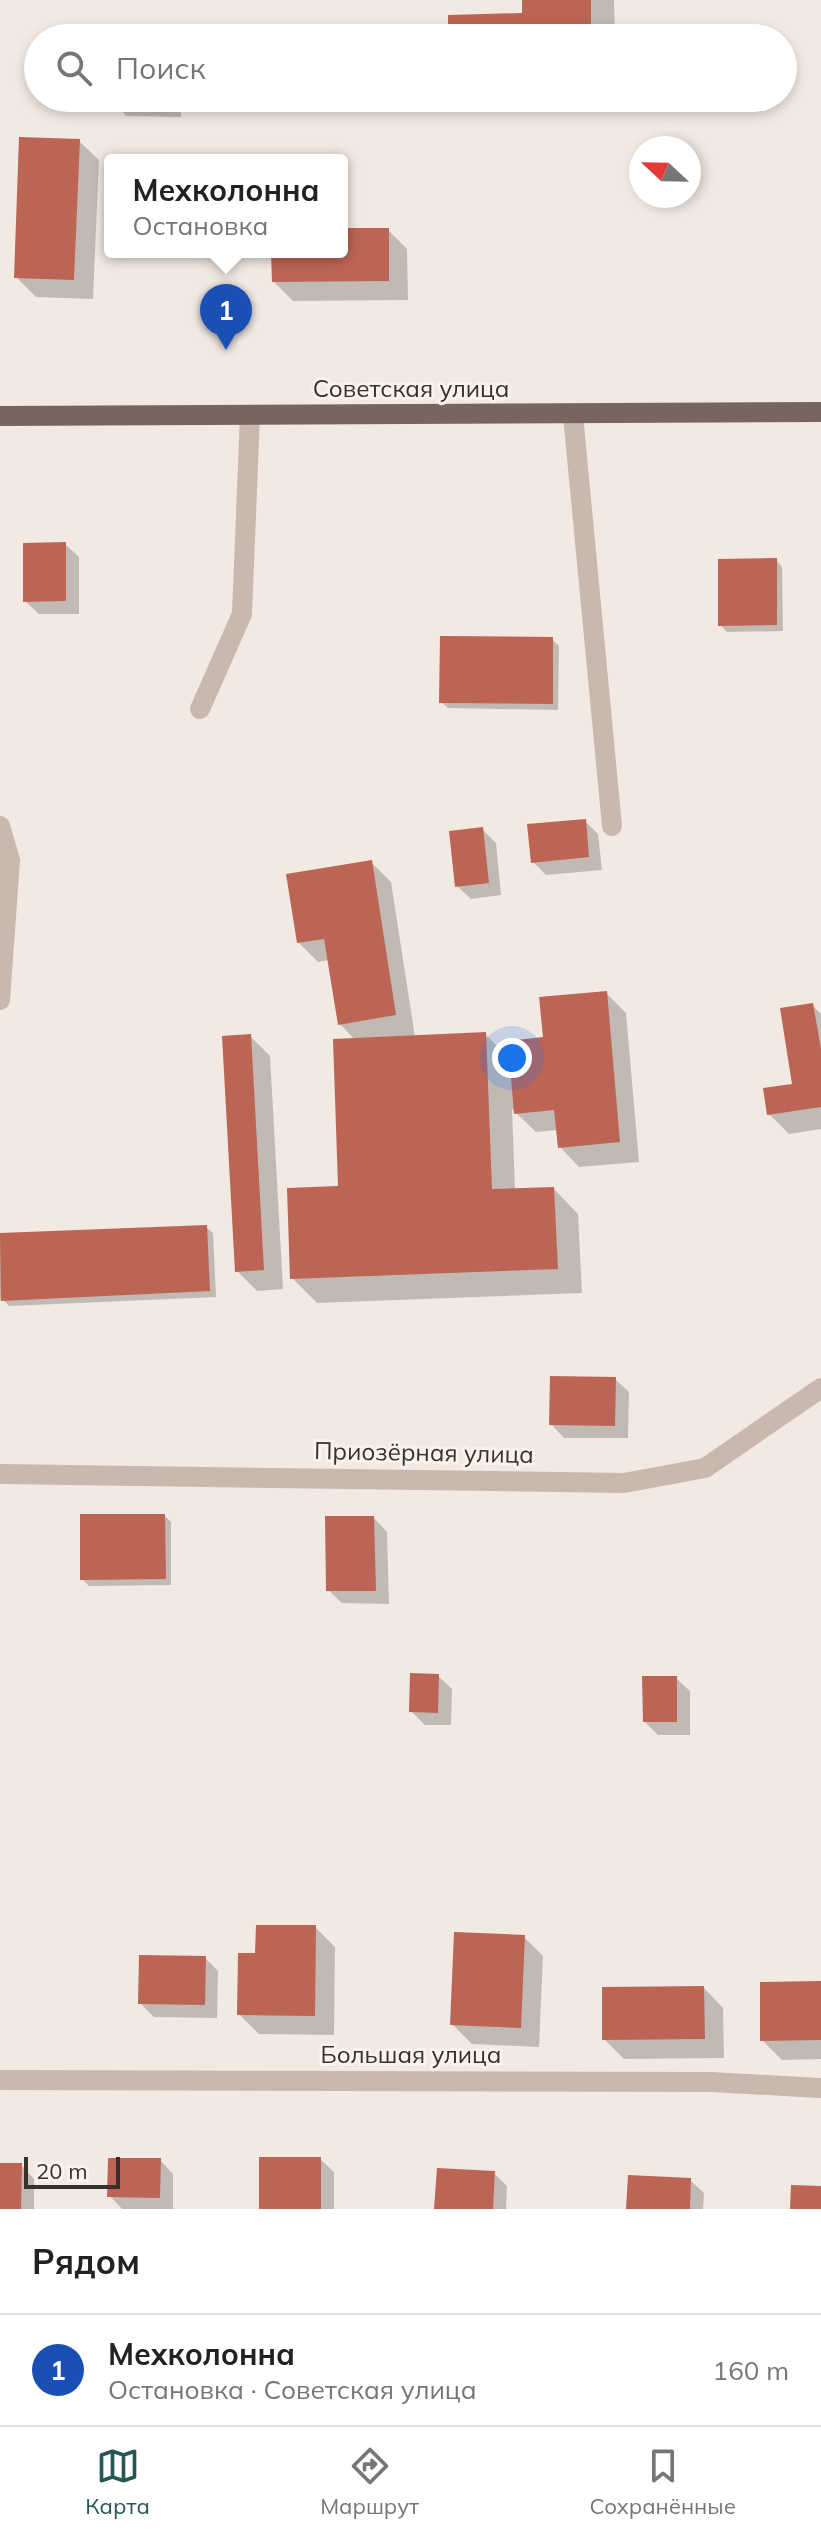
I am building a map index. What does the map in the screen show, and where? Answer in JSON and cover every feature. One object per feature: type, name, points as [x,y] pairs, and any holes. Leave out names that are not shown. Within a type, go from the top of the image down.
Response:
[{"type":"main road","name":"Советская улица","points":[[0,416],[821,412]]},
{"type":"street","points":[[200,709],[242,614],[250,415]]},
{"type":"street","points":[[573,415],[612,826]]},
{"type":"street","points":[[0,826],[10,860],[0,1000]]},
{"type":"street","name":"Приозёрная улица","points":[[0,1474],[624,1483],[705,1468],[821,1388]]},
{"type":"street","name":"Большая улица","points":[[0,2080],[711,2082],[821,2088]]},
{"type":"building","points":[[522,0],[591,0],[591,24],[448,24],[448,15],[522,13]]},
{"type":"building","points":[[19,137],[80,139],[74,280],[14,278]]},
{"type":"building","points":[[348,228],[389,228],[389,281],[272,282],[271,258],[348,258]]},
{"type":"building","points":[[66,542],[66,601],[23,602],[23,543]]},
{"type":"building","points":[[777,558],[777,625],[718,626],[718,559]]},
{"type":"building","points":[[440,636],[553,637],[553,704],[439,703]]},
{"type":"building","points":[[586,819],[589,857],[531,863],[527,824]]},
{"type":"building","points":[[483,827],[489,883],[455,887],[449,831]]},
{"type":"building","points":[[372,860],[396,1015],[338,1025],[324,939],[297,943],[286,874]]},
{"type":"building","points":[[607,991],[620,1142],[558,1148],[554,1110],[514,1114],[508,1041],[543,1037],[539,997]]},
{"type":"building","points":[[813,1003],[821,1049],[821,1107],[767,1115],[763,1088],[792,1084],[780,1008]]},
{"type":"building","points":[[486,1032],[492,1189],[554,1187],[558,1269],[290,1279],[287,1188],[338,1186],[333,1039]]},
{"type":"building","points":[[251,1034],[264,1270],[235,1272],[222,1036]]},
{"type":"building","points":[[207,1225],[210,1291],[1,1301],[0,1233]]},
{"type":"building","points":[[550,1376],[616,1377],[615,1426],[549,1425]]},
{"type":"building","points":[[80,1514],[165,1514],[166,1579],[80,1580]]},
{"type":"building","points":[[325,1516],[374,1516],[376,1591],[326,1591]]},
{"type":"building","points":[[410,1673],[439,1674],[438,1713],[409,1712]]},
{"type":"building","points":[[642,1676],[677,1676],[677,1722],[643,1722]]},
{"type":"building","points":[[256,1925],[316,1925],[315,2016],[237,2015],[238,1953],[255,1953]]},
{"type":"building","points":[[454,1932],[525,1935],[521,2028],[450,2025]]},
{"type":"building","points":[[139,1955],[206,1956],[205,2005],[138,2004]]},
{"type":"building","points":[[821,1981],[821,2040],[760,2041],[760,1982]]},
{"type":"building","points":[[704,1986],[705,2039],[602,2040],[602,1987]]},
{"type":"building","points":[[259,2157],[321,2157],[321,2209],[259,2209]]},
{"type":"building","points":[[108,2158],[161,2158],[160,2198],[107,2197]]},
{"type":"building","points":[[0,2163],[22,2163],[21,2209],[0,2209]]},
{"type":"building","points":[[437,2168],[495,2171],[493,2209],[434,2209]]},
{"type":"building","points":[[628,2175],[691,2178],[690,2209],[626,2209]]},
{"type":"building","points":[[791,2185],[821,2186],[821,2209],[790,2209]]},
{"type":"place","name":"Мехколонна","points":[[226,350]]}]
